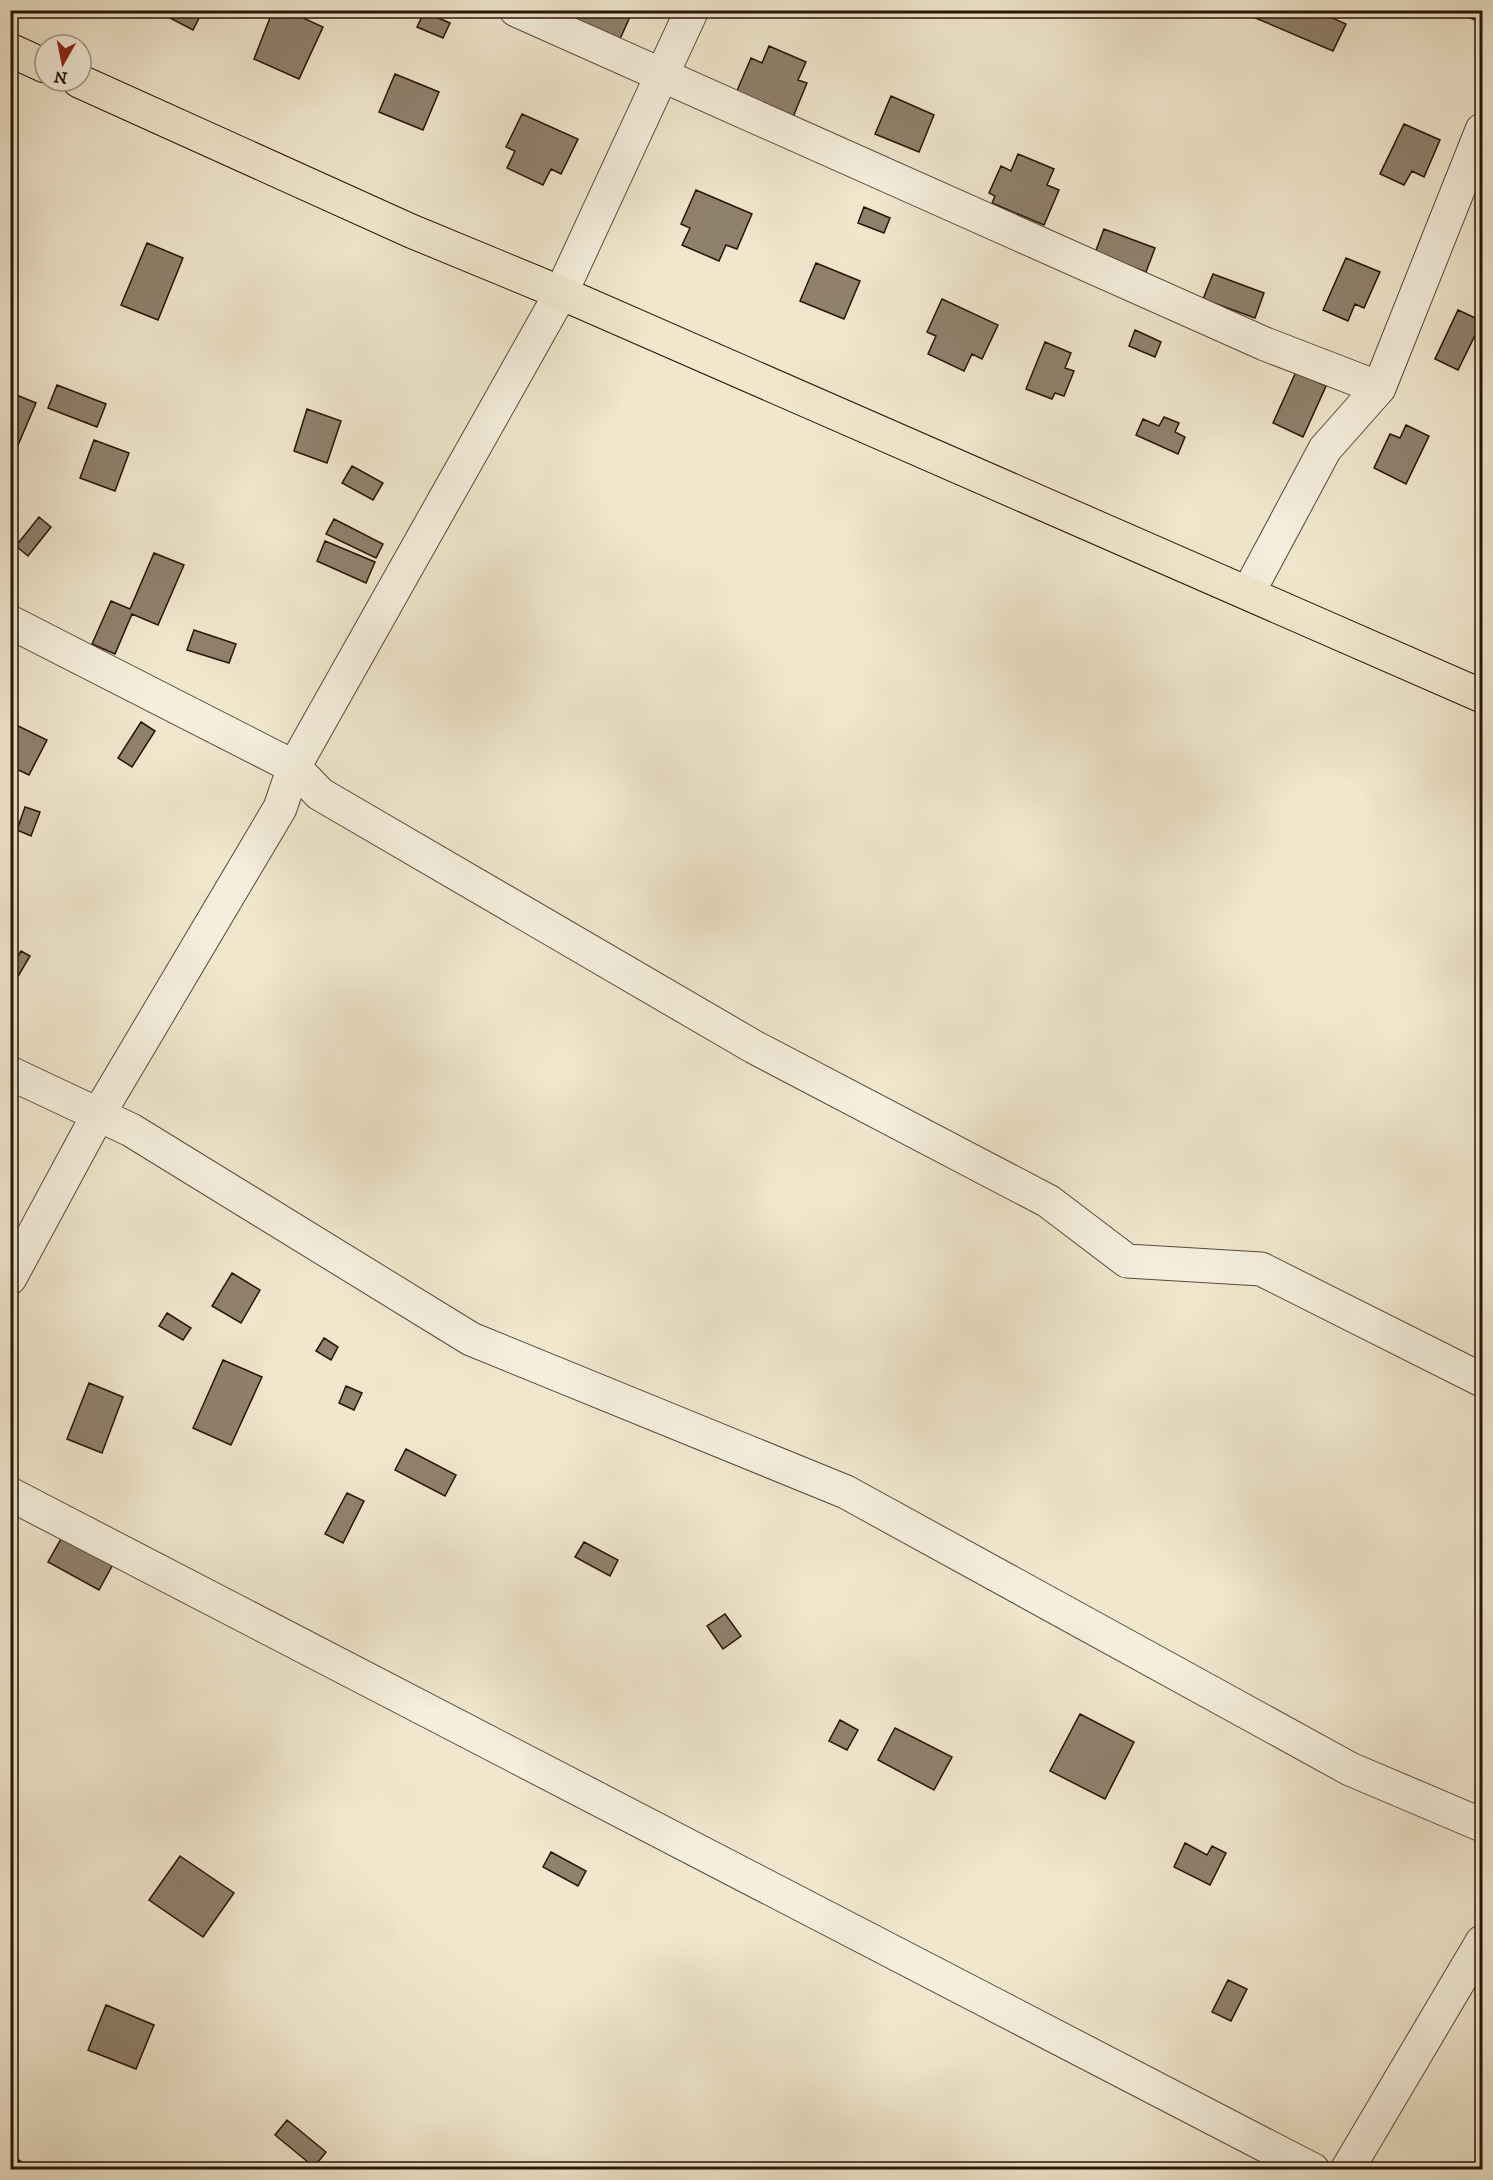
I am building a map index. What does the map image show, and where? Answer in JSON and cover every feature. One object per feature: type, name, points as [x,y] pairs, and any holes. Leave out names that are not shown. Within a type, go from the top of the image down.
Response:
[{"type":"main road","points":[[10,50],[33,61]]},
{"type":"main road","points":[[93,87],[411,231],[561,293],[1482,696]]},
{"type":"street","points":[[516,10],[1265,344],[1379,388]]},
{"type":"street","points":[[10,1278],[98,1115],[280,808],[294,767],[561,293],[692,10]]},
{"type":"street","points":[[1248,593],[1325,449],[1379,388],[1482,130]]},
{"type":"street","points":[[10,622],[294,767],[320,794],[754,1047],[1048,1201],[1127,1261],[1261,1269],[1482,1380]]},
{"type":"street","points":[[10,1073],[131,1130],[471,1339],[846,1492],[1350,1769],[1482,1826]]},
{"type":"street","points":[[10,1494],[1313,2169]]},
{"type":"street","points":[[1347,2169],[1482,1942]]},
{"type":"building","points":[[172,10],[203,10],[193,30],[168,17]]},
{"type":"building","points":[[273,10],[286,10],[323,27],[299,79],[254,59]]},
{"type":"building","points":[[566,10],[633,10],[620,39],[564,14]]},
{"type":"building","points":[[1247,10],[1315,10],[1346,24],[1333,51],[1246,14]]},
{"type":"building","points":[[1453,10],[1482,10],[1482,23]]},
{"type":"building","points":[[424,12],[450,23],[443,38],[417,27]]},
{"type":"building","points":[[769,46],[806,62],[798,80],[807,83],[793,117],[736,93],[751,58],[762,63]]},
{"type":"building","points":[[395,74],[439,92],[423,130],[379,112]]},
{"type":"building","points":[[891,96],[934,115],[919,152],[875,134]]},
{"type":"building","points":[[522,114],[578,139],[561,174],[551,169],[543,185],[507,168],[515,151],[506,147]]},
{"type":"building","points":[[1404,124],[1440,140],[1424,177],[1412,171],[1404,185],[1380,174]]},
{"type":"building","points":[[1018,154],[1054,169],[1047,185],[1059,190],[1044,225],[992,203],[995,196],[989,193],[1001,166],[1011,171]]},
{"type":"building","points":[[696,190],[752,214],[737,249],[726,245],[719,261],[682,245],[690,228],[681,224]]},
{"type":"building","points":[[864,207],[890,218],[884,233],[858,223]]},
{"type":"building","points":[[1104,229],[1155,248],[1146,272],[1095,253]]},
{"type":"building","points":[[147,243],[183,258],[158,320],[121,305]]},
{"type":"building","points":[[1346,258],[1380,272],[1364,308],[1355,304],[1348,321],[1323,310]]},
{"type":"building","points":[[816,263],[860,281],[844,319],[800,301]]},
{"type":"building","points":[[1213,274],[1264,293],[1255,318],[1203,299]]},
{"type":"building","points":[[942,299],[998,325],[982,359],[972,354],[964,371],[928,354],[936,336],[927,332]]},
{"type":"building","points":[[1458,310],[1482,321],[1458,370],[1435,359]]},
{"type":"building","points":[[1135,330],[1161,342],[1155,357],[1129,346]]},
{"type":"building","points":[[1045,342],[1071,353],[1065,368],[1074,371],[1064,396],[1055,393],[1052,399],[1026,389]]},
{"type":"building","points":[[1296,372],[1326,386],[1303,437],[1273,423]]},
{"type":"building","points":[[57,385],[106,404],[97,427],[48,408]]},
{"type":"building","points":[[14,394],[36,403],[10,464],[10,401]]},
{"type":"building","points":[[307,409],[341,421],[327,463],[294,451]]},
{"type":"building","points":[[1164,417],[1179,423],[1175,432],[1185,437],[1178,454],[1136,435],[1143,419],[1159,426]]},
{"type":"building","points":[[1406,425],[1429,436],[1406,484],[1374,468],[1390,434],[1400,438]]},
{"type":"building","points":[[94,440],[129,453],[115,491],[80,478]]},
{"type":"building","points":[[352,466],[383,483],[373,500],[342,483]]},
{"type":"building","points":[[39,517],[51,527],[28,556],[16,546]]},
{"type":"building","points":[[334,519],[383,544],[376,558],[326,534]]},
{"type":"building","points":[[325,541],[375,562],[366,583],[317,561]]},
{"type":"building","points":[[154,553],[184,565],[158,625],[132,614],[115,654],[92,644],[111,601],[130,609]]},
{"type":"building","points":[[194,630],[236,644],[229,663],[187,650]]},
{"type":"building","points":[[10,722],[47,740],[29,775],[10,766]]},
{"type":"building","points":[[141,722],[155,731],[132,767],[118,758]]},
{"type":"building","points":[[25,807],[40,812],[31,836],[17,830]]},
{"type":"building","points":[[21,951],[30,956],[10,990],[10,970]]},
{"type":"building","points":[[232,1273],[260,1290],[241,1323],[212,1306]]},
{"type":"building","points":[[167,1313],[191,1328],[183,1340],[159,1326]]},
{"type":"building","points":[[324,1338],[338,1347],[331,1360],[316,1351]]},
{"type":"building","points":[[223,1360],[262,1377],[231,1445],[193,1428]]},
{"type":"building","points":[[89,1383],[123,1397],[102,1453],[67,1439]]},
{"type":"building","points":[[346,1386],[362,1393],[354,1410],[339,1403]]},
{"type":"building","points":[[406,1449],[456,1475],[445,1496],[395,1470]]},
{"type":"building","points":[[347,1493],[364,1501],[343,1543],[325,1534]]},
{"type":"building","points":[[66,1530],[117,1557],[99,1590],[48,1562]]},
{"type":"building","points":[[584,1542],[618,1560],[610,1576],[575,1557]]},
{"type":"building","points":[[725,1614],[741,1636],[723,1649],[707,1626]]},
{"type":"building","points":[[1080,1714],[1134,1742],[1105,1799],[1050,1771]]},
{"type":"building","points":[[840,1720],[858,1730],[847,1750],[829,1741]]},
{"type":"building","points":[[895,1728],[952,1757],[934,1790],[878,1760]]},
{"type":"building","points":[[1185,1843],[1207,1855],[1212,1846],[1226,1853],[1210,1885],[1174,1867]]},
{"type":"building","points":[[551,1852],[586,1871],[578,1886],[543,1867]]},
{"type":"building","points":[[180,1856],[234,1893],[203,1937],[149,1900]]},
{"type":"building","points":[[1228,1980],[1247,1989],[1231,2021],[1212,2012]]},
{"type":"building","points":[[106,2005],[154,2025],[136,2069],[88,2050]]},
{"type":"building","points":[[287,2120],[326,2152],[314,2167],[275,2135]]},
{"type":"building","points":[[17,2159],[34,2170],[10,2170]]}]
